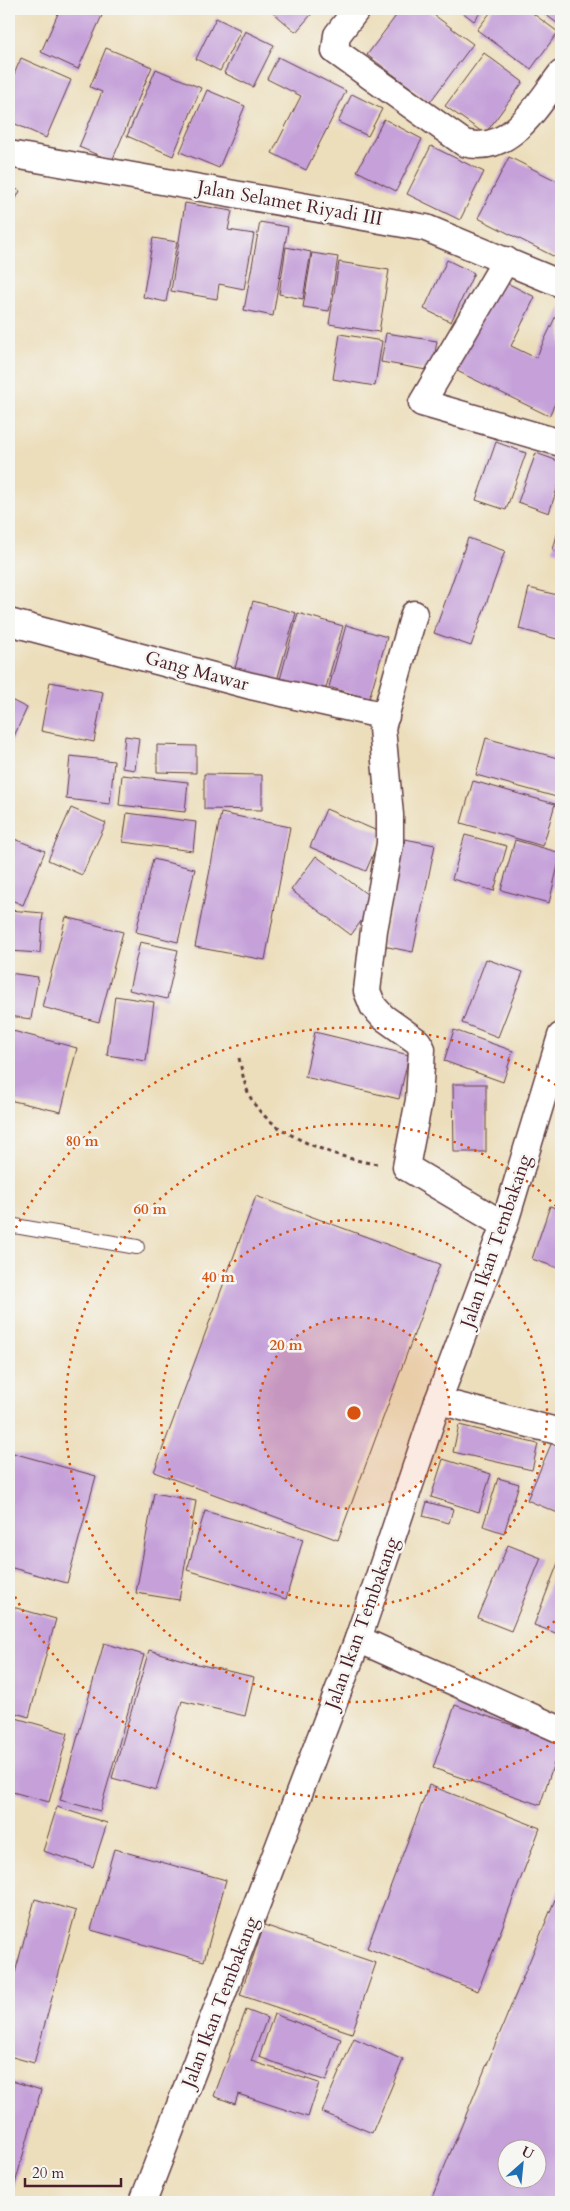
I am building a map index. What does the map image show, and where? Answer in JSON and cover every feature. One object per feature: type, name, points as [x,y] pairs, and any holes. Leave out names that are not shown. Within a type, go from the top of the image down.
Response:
[{"type":"street","points":[[357,9],[337,36],[335,51],[464,144],[477,147],[488,146],[518,129],[561,74]]},
{"type":"street","name":"Jalan Selamet Riyadi III","points":[[9,154],[426,228],[561,284]]},
{"type":"street","points":[[506,260],[422,403],[561,443]]},
{"type":"street","points":[[414,614],[386,716],[382,741],[390,815],[390,844],[374,930],[367,991],[373,1006],[384,1018],[418,1042],[422,1049],[419,1100],[406,1167],[504,1225]]},
{"type":"street","name":"Gang Mawar","points":[[9,622],[252,686],[386,716]]},
{"type":"street","name":"Jalan Ikan Tembakang","points":[[143,2202],[358,1640],[438,1401],[504,1225],[561,1036]]},
{"type":"street","points":[[438,1401],[561,1432]]},
{"type":"street","points":[[358,1640],[561,1730]]},
{"type":"lane","points":[[9,1225],[137,1247]]},
{"type":"path","points":[[239,1058],[247,1091],[256,1107],[276,1126],[298,1140],[358,1160],[406,1167]]},
{"type":"building","points":[[60,9],[98,9],[104,11],[78,69],[41,52]]},
{"type":"building","points":[[269,9],[316,9],[296,32]]},
{"type":"building","points":[[401,9],[426,9],[473,44],[430,102],[367,55]]},
{"type":"building","points":[[458,9],[483,9],[474,21]]},
{"type":"building","points":[[493,9],[527,9],[558,32],[531,69],[477,30]]},
{"type":"building","points":[[538,9],[561,9],[561,26]]},
{"type":"building","points":[[216,18],[241,30],[220,71],[196,59]]},
{"type":"building","points":[[245,31],[274,45],[253,87],[224,73]]},
{"type":"building","points":[[106,48],[152,67],[112,161],[79,147],[102,92],[90,87]]},
{"type":"building","points":[[484,53],[523,82],[485,134],[445,106]]},
{"type":"building","points":[[278,57],[346,91],[306,170],[272,153],[301,96],[267,79]]},
{"type":"building","points":[[21,58],[71,80],[46,138],[9,121],[9,86]]},
{"type":"building","points":[[156,69],[201,88],[173,156],[127,136]]},
{"type":"building","points":[[207,90],[245,106],[219,168],[180,152]]},
{"type":"building","points":[[352,94],[382,109],[368,136],[338,122]]},
{"type":"building","points":[[384,119],[422,139],[396,191],[357,171]]},
{"type":"building","points":[[431,146],[484,172],[460,220],[407,194]]},
{"type":"building","points":[[509,157],[561,183],[561,260],[478,218]]},
{"type":"building","points":[[9,186],[20,191],[9,212]]},
{"type":"building","points":[[185,203],[232,211],[228,230],[254,234],[244,289],[219,284],[217,299],[171,291]]},
{"type":"building","points":[[260,222],[288,227],[273,316],[244,310]]},
{"type":"building","points":[[153,238],[177,242],[166,302],[143,297]]},
{"type":"building","points":[[286,247],[311,252],[303,299],[279,294]]},
{"type":"building","points":[[312,253],[338,257],[329,311],[303,307]]},
{"type":"building","points":[[447,260],[474,273],[451,322],[424,309]]},
{"type":"building","points":[[339,262],[389,270],[379,332],[329,324]]},
{"type":"building","points":[[497,278],[535,297],[511,346],[536,358],[561,305],[561,391],[549,416],[453,369]]},
{"type":"building","points":[[386,333],[437,341],[432,371],[381,362]]},
{"type":"building","points":[[340,334],[382,341],[375,386],[333,379]]},
{"type":"building","points":[[496,442],[526,453],[506,510],[476,500]]},
{"type":"building","points":[[536,453],[561,462],[561,477],[549,513],[518,502]]},
{"type":"building","points":[[561,519],[561,552],[553,550]]},
{"type":"building","points":[[468,538],[505,551],[471,646],[434,633]]},
{"type":"building","points":[[529,588],[561,596],[561,640],[519,629]]},
{"type":"building","points":[[253,601],[296,613],[276,684],[234,672]]},
{"type":"building","points":[[298,613],[343,626],[324,695],[279,683]]},
{"type":"building","points":[[346,625],[387,637],[369,699],[329,687]]},
{"type":"building","points":[[50,682],[103,692],[94,742],[41,731]]},
{"type":"building","points":[[9,699],[27,708],[9,747]]},
{"type":"building","points":[[125,736],[139,738],[135,770],[122,768]]},
{"type":"building","points":[[486,738],[561,759],[560,798],[476,775]]},
{"type":"building","points":[[157,745],[196,746],[196,773],[157,772]]},
{"type":"building","points":[[70,756],[114,761],[110,804],[66,799]]},
{"type":"building","points":[[204,774],[262,775],[262,810],[204,809]]},
{"type":"building","points":[[122,775],[188,782],[185,812],[119,805]]},
{"type":"building","points":[[473,781],[555,804],[543,846],[461,823]]},
{"type":"building","points":[[71,808],[106,823],[82,875],[48,860]]},
{"type":"building","points":[[326,809],[382,833],[366,871],[310,847]]},
{"type":"building","points":[[127,813],[196,822],[193,851],[123,842]]},
{"type":"building","points":[[221,813],[290,827],[265,960],[195,947]]},
{"type":"building","points":[[465,835],[507,846],[494,891],[452,879]]},
{"type":"building","points":[[9,837],[45,851],[23,905],[9,899]]},
{"type":"building","points":[[405,839],[435,845],[413,952],[383,946]]},
{"type":"building","points":[[515,840],[561,853],[549,903],[501,890]]},
{"type":"building","points":[[316,856],[376,901],[351,935],[291,890]]},
{"type":"building","points":[[153,859],[195,869],[178,942],[136,932]]},
{"type":"building","points":[[9,910],[43,913],[40,953],[9,951]]},
{"type":"building","points":[[66,917],[123,932],[99,1022],[42,1007]]},
{"type":"building","points":[[140,942],[178,950],[167,999],[129,990]]},
{"type":"building","points":[[486,959],[523,972],[498,1037],[462,1023]]},
{"type":"building","points":[[9,973],[38,977],[31,1019],[9,1016]]},
{"type":"building","points":[[115,996],[154,1002],[146,1061],[107,1055]]},
{"type":"building","points":[[9,1030],[77,1048],[61,1112],[9,1100]]},
{"type":"building","points":[[454,1030],[513,1051],[503,1082],[444,1061]]},
{"type":"building","points":[[315,1032],[409,1055],[399,1099],[305,1077]]},
{"type":"building","points":[[453,1084],[486,1084],[486,1152],[454,1152]]},
{"type":"building","points":[[256,1196],[440,1264],[338,1540],[154,1472]]},
{"type":"building","points":[[550,1206],[561,1210],[561,1269],[532,1259]]},
{"type":"building","points":[[459,1425],[538,1444],[532,1470],[453,1452]]},
{"type":"building","points":[[552,1442],[561,1446],[561,1505],[558,1513],[527,1500]]},
{"type":"building","points":[[9,1452],[96,1476],[67,1583],[9,1567]]},
{"type":"building","points":[[443,1459],[491,1474],[479,1512],[431,1497]]},
{"type":"building","points":[[498,1478],[519,1484],[504,1533],[483,1526]]},
{"type":"building","points":[[154,1493],[196,1501],[179,1600],[136,1593]]},
{"type":"building","points":[[427,1502],[453,1509],[449,1523],[423,1516]]},
{"type":"building","points":[[205,1511],[303,1539],[286,1599],[187,1570]]},
{"type":"building","points":[[508,1545],[541,1558],[511,1631],[478,1618]]},
{"type":"building","points":[[561,1555],[561,1635],[534,1625]]},
{"type":"building","points":[[9,1606],[56,1619],[29,1717],[9,1711]]},
{"type":"building","points":[[104,1643],[144,1655],[100,1811],[60,1800]]},
{"type":"building","points":[[149,1650],[193,1663],[254,1677],[245,1716],[182,1701],[156,1790],[112,1778]]},
{"type":"building","points":[[455,1705],[561,1742],[540,1805],[433,1768]]},
{"type":"building","points":[[9,1716],[68,1733],[49,1802],[9,1791]]},
{"type":"building","points":[[429,1785],[540,1828],[478,1991],[367,1948]]},
{"type":"building","points":[[57,1807],[107,1823],[93,1867],[43,1851]]},
{"type":"building","points":[[114,1849],[226,1880],[204,1961],[91,1930]]},
{"type":"building","points":[[561,1885],[561,2202],[430,2202]]},
{"type":"building","points":[[35,1899],[76,1911],[34,2063],[9,2056],[9,1995]]},
{"type":"building","points":[[264,1925],[376,1963],[352,2033],[240,1995]]},
{"type":"building","points":[[246,2010],[267,2018],[251,2061],[319,2083],[308,2117],[238,2094],[235,2104],[214,2096]]},
{"type":"building","points":[[274,2014],[341,2039],[326,2081],[259,2057]]},
{"type":"building","points":[[354,2038],[403,2060],[372,2133],[322,2112]]},
{"type":"building","points":[[9,2080],[41,2090],[10,2202],[9,2202]]}]
